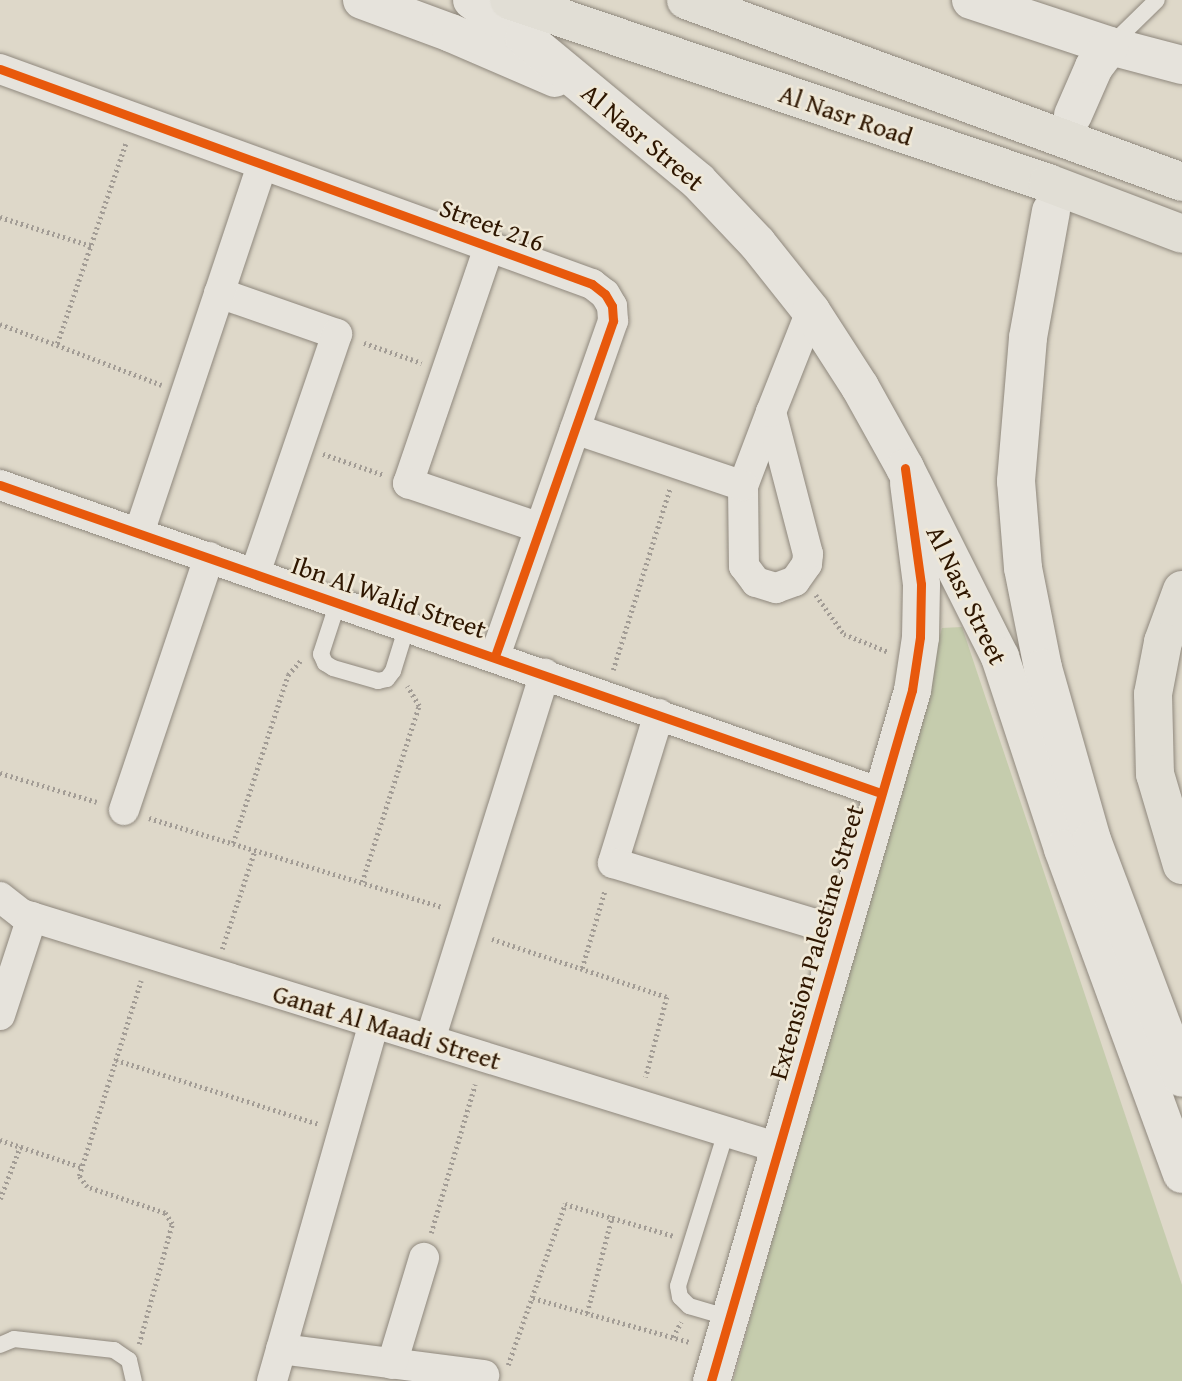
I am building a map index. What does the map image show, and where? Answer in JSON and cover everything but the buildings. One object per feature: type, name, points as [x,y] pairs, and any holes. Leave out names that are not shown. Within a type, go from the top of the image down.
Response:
[{"type":"highway","name":"Al Nasr Road","points":[[509,0],[1048,183],[1182,234]]},
{"type":"highway","name":"Al Nasr Road","points":[[686,0],[1182,182]]},
{"type":"highway","points":[[1182,590],[1163,642],[1153,694],[1155,774],[1182,865]]},
{"type":"main road","points":[[362,0],[451,33],[594,95]]},
{"type":"main road","name":"Al Nasr Street","points":[[472,0],[524,37],[698,181],[757,243],[811,311],[860,387],[905,468],[1000,657],[1063,849],[1182,1174]]},
{"type":"main road","points":[[971,0],[1110,46],[1182,65]]},
{"type":"main road","points":[[1073,114],[1094,67],[1110,46]]},
{"type":"main road","name":"Al Nasr Street","points":[[1051,211],[1028,338],[1016,481],[1023,568],[1043,668],[1091,840],[1182,1078]]},
{"type":"street","name":"Street 216","points":[[0,69],[592,284],[605,293],[612,306],[613,321],[495,656]]},
{"type":"street","points":[[139,533],[262,165]]},
{"type":"street","points":[[489,247],[408,483],[540,528]]},
{"type":"street","points":[[219,293],[337,334],[255,573]]},
{"type":"street","points":[[772,412],[808,554],[802,574],[795,582],[776,588],[756,582],[744,566],[743,486],[811,311]]},
{"type":"street","points":[[575,429],[743,486]]},
{"type":"street","name":"Extension Palestine Street","points":[[720,1350],[912,690],[917,660],[921,584],[905,468]]},
{"type":"street","name":"Ibn Al Walid Street","points":[[0,485],[881,793]]},
{"type":"street","points":[[124,810],[209,557]]},
{"type":"street","points":[[430,1040],[545,674]]},
{"type":"street","points":[[659,714],[613,863],[841,932]]},
{"type":"street","name":"Ganat Al Maadi Street","points":[[0,897],[6,904],[32,917],[779,1148]]},
{"type":"street","points":[[0,1015],[32,917]]},
{"type":"street","points":[[271,1381],[374,1023]]},
{"type":"street","points":[[392,1364],[424,1258]]},
{"type":"street","points":[[281,1349],[484,1376]]},
{"type":"lane","points":[[1110,46],[1157,0]]},
{"type":"lane","points":[[338,602],[322,650],[325,663],[333,668],[378,681],[391,676],[407,626]]},
{"type":"lane","points":[[720,1350],[680,1297],[678,1286],[726,1132]]},
{"type":"lane","points":[[0,1345],[14,1339],[114,1350],[122,1354],[133,1375]]},
{"type":"path","points":[[57,345],[135,118]]},
{"type":"path","points":[[0,217],[92,246]]},
{"type":"path","points":[[0,324],[186,394]]},
{"type":"path","points":[[337,334],[446,371]]},
{"type":"path","points":[[298,446],[408,483]]},
{"type":"path","points":[[605,695],[677,464]]},
{"type":"path","points":[[802,574],[844,634],[859,643],[917,660]]},
{"type":"path","points":[[233,844],[288,675],[296,663],[322,650]]},
{"type":"path","points":[[362,883],[419,706],[414,692],[391,676]]},
{"type":"path","points":[[0,773],[362,883],[582,968],[667,997],[638,1104]]},
{"type":"path","points":[[214,974],[255,850]]},
{"type":"path","points":[[582,968],[613,863]]},
{"type":"path","points":[[133,1375],[172,1224],[168,1216],[161,1211],[83,1185],[79,1180],[150,953]]},
{"type":"path","points":[[424,1258],[483,1056]]},
{"type":"path","points":[[116,1060],[343,1132]]},
{"type":"path","points":[[0,1140],[81,1167]]},
{"type":"path","points":[[0,1199],[20,1147]]},
{"type":"path","points":[[484,1376],[493,1375],[508,1365],[563,1206],[569,1203],[692,1241]]},
{"type":"path","points":[[587,1313],[612,1216]]},
{"type":"path","points":[[533,1298],[720,1350]]},
{"type":"green space","points":[[962,627],[1182,1285],[1182,1381],[733,1381],[942,628]]},
{"type":"tunnel","points":[[1051,211],[1073,115]]},
{"type":"cycle path","points":[[0,69],[592,284],[605,294],[612,306],[613,321],[495,656]]},
{"type":"cycle path","points":[[711,1381],[912,690],[920,637],[921,584],[905,468]]},
{"type":"cycle path","points":[[0,485],[881,793]]}]
